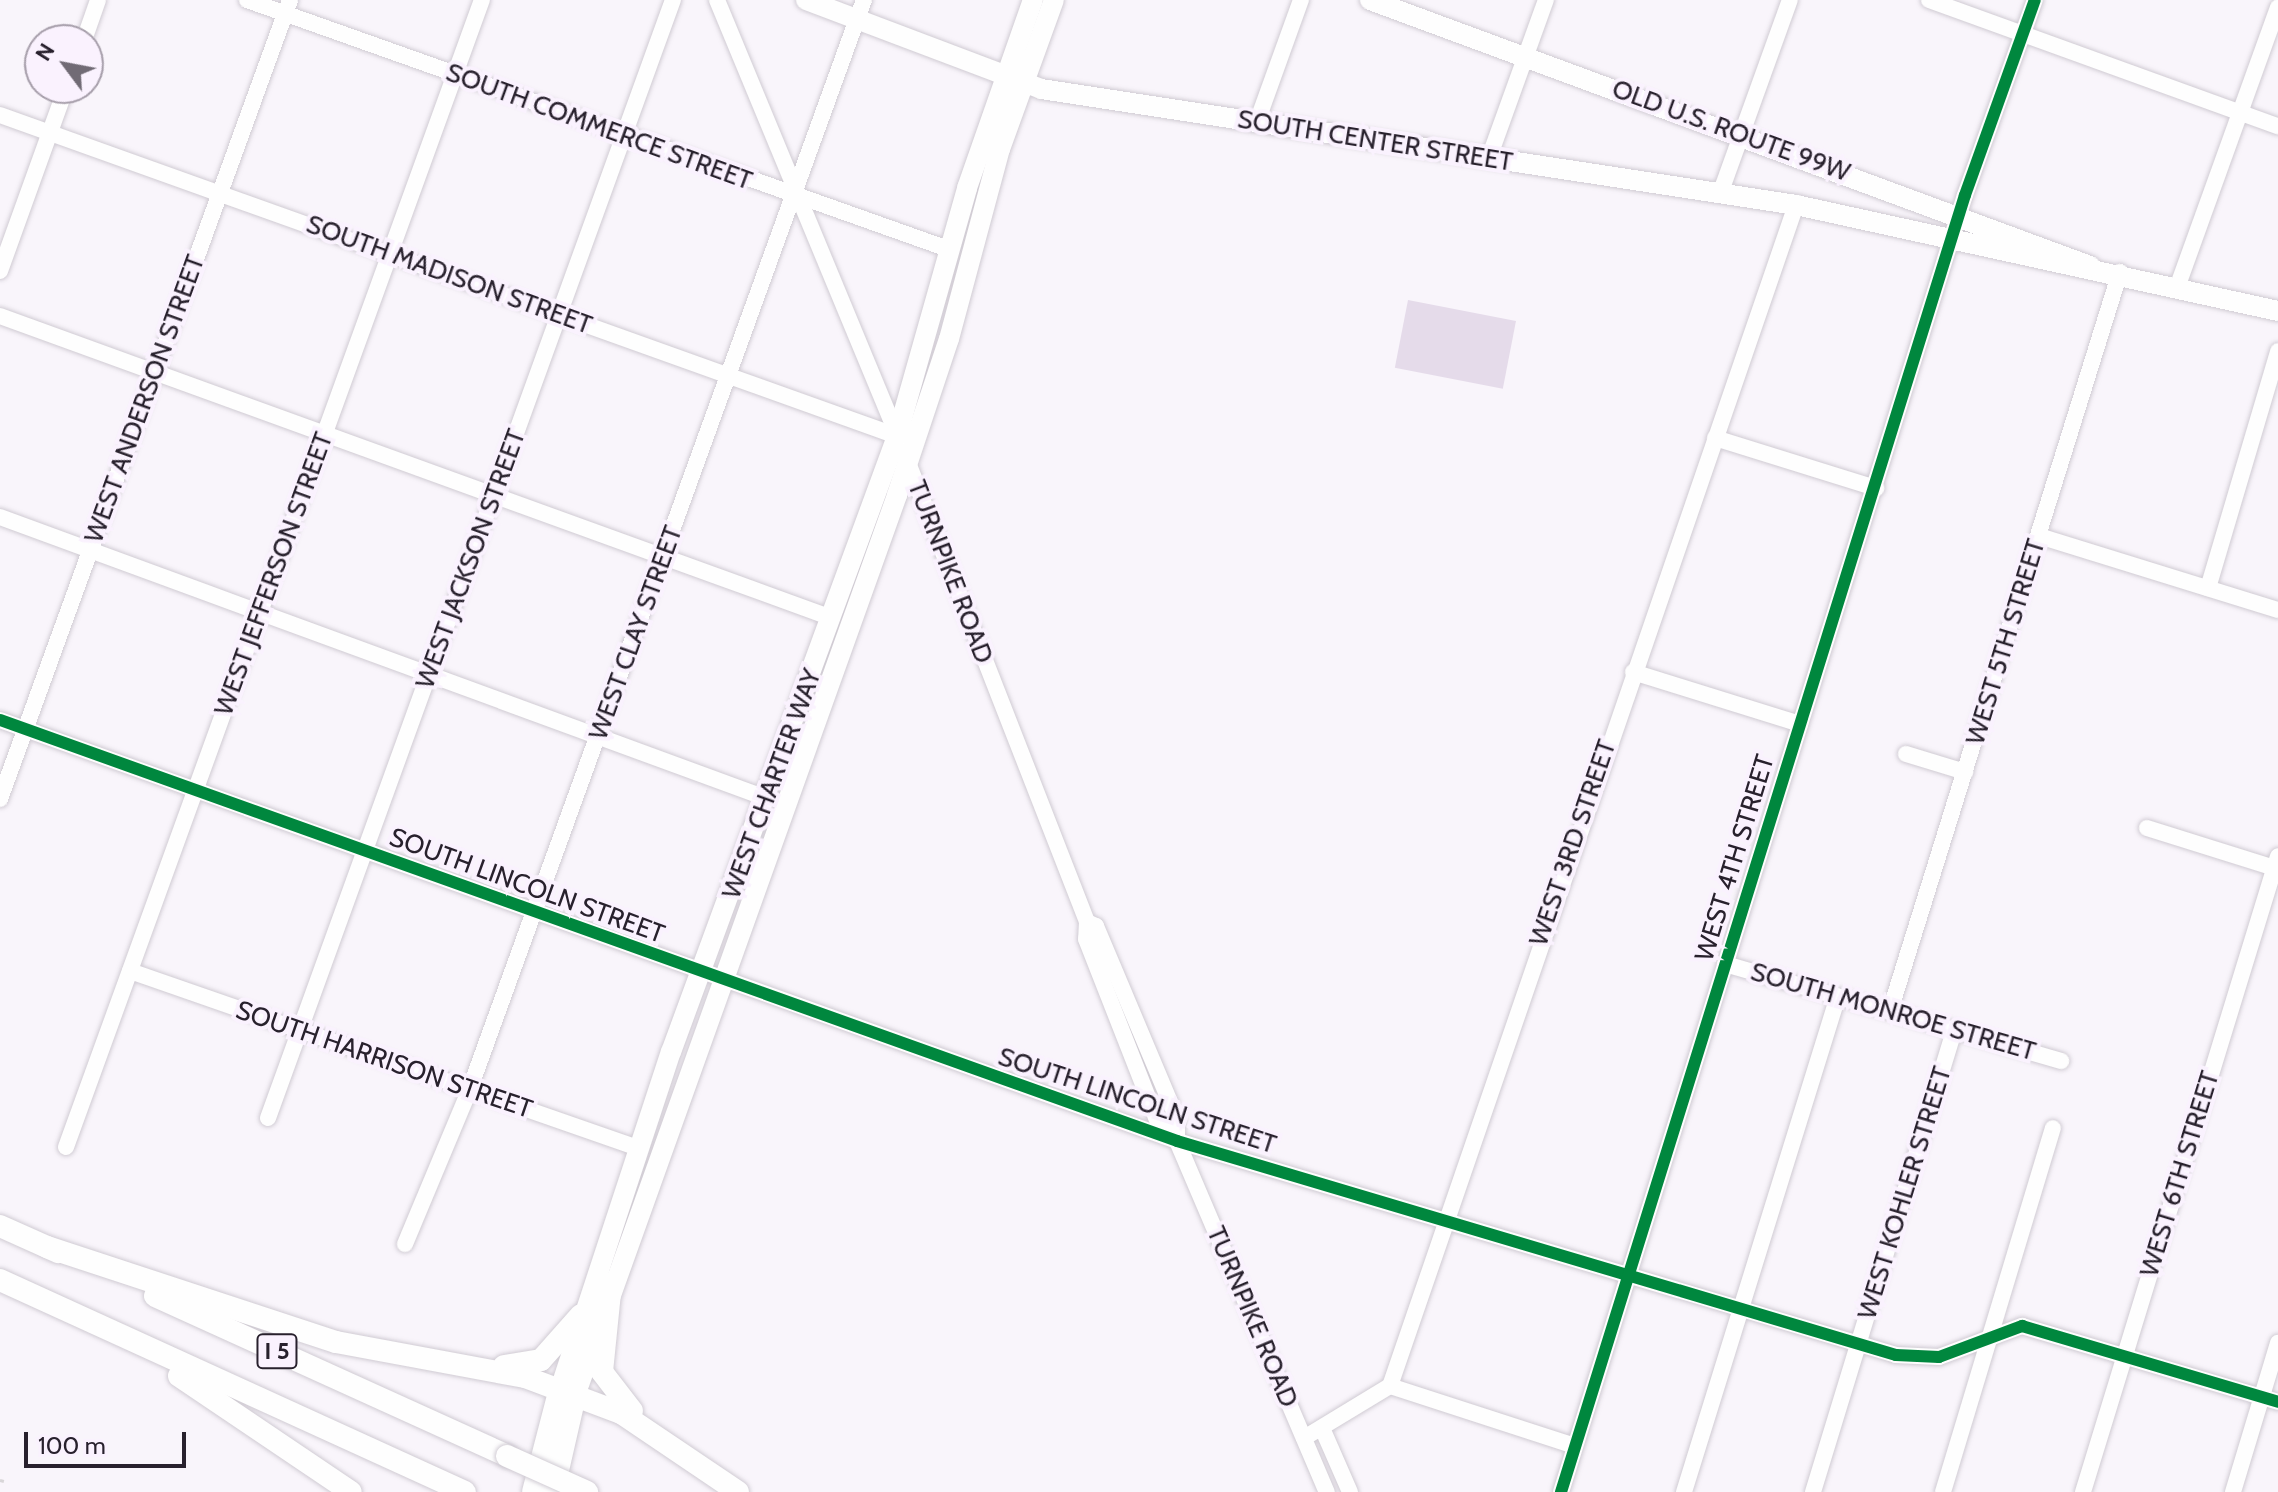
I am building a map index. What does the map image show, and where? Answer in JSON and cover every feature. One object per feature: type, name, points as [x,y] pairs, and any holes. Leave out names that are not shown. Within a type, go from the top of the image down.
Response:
[{"type":"highway","name":"I 5","points":[[0,1226],[587,1492]]},
{"type":"highway","points":[[47,1247],[314,1336],[487,1368],[621,1413],[738,1492]]},
{"type":"highway","name":"I 5","points":[[0,1280],[465,1492]]},
{"type":"highway","points":[[611,1283],[605,1381],[679,1451]]},
{"type":"highway","points":[[56,1306],[198,1386],[351,1492]]},
{"type":"highway","points":[[487,1368],[541,1360],[581,1315]]},
{"type":"highway","name":"WEST CHARTER WAY","points":[[533,1492],[567,1394]]},
{"type":"highway","name":"WEST CHARTER WAY","points":[[553,1492],[567,1394]]},
{"type":"main road","name":"SOUTH CENTER STREET","points":[[806,0],[861,9],[1015,78],[1257,122],[1796,205],[1956,239]]},
{"type":"main road","points":[[1015,78],[1033,0]]},
{"type":"main road","points":[[1015,78],[1054,0]]},
{"type":"main road","name":"OLD U.S. ROUTE 99W","points":[[1370,0],[1742,134],[2090,266],[2278,311]]},
{"type":"main road","name":"WEST CHARTER WAY","points":[[567,1394],[629,1235],[766,798],[897,436],[951,250],[1015,78]]},
{"type":"main road","name":"WEST CHARTER WAY","points":[[567,1394],[581,1315],[638,1148],[763,861],[907,460],[1015,78]]},
{"type":"main road","name":"OLD U.S. ROUTE 99W","points":[[1956,239],[2072,269],[2090,266]]},
{"type":"main road","points":[[829,677],[823,670],[839,624],[832,618]]},
{"type":"main road","points":[[763,861],[766,798]]},
{"type":"main road","points":[[629,1235],[625,1216],[642,1168],[638,1148]]},
{"type":"street","points":[[90,24],[98,0]]},
{"type":"street","name":"SOUTH COMMERCE STREET","points":[[247,0],[288,7],[455,75],[624,136],[795,192],[951,250]]},
{"type":"street","name":"WEST JEFFERSON STREET","points":[[66,1147],[482,0]]},
{"type":"street","name":"WEST JACKSON STREET","points":[[268,1118],[673,0]]},
{"type":"street","name":"TURNPIKE ROAD","points":[[717,0],[907,460],[1158,1123],[1177,1141],[1327,1492]]},
{"type":"street","points":[[1257,122],[1301,0]]},
{"type":"street","points":[[1489,158],[1546,0]]},
{"type":"street","points":[[1720,194],[1790,0]]},
{"type":"street","points":[[1929,0],[2278,126]]},
{"type":"street","name":"WEST 4TH STREET","points":[[1561,1492],[1800,724],[1956,239],[1959,218],[2035,0]]},
{"type":"street","name":"WEST ANDERSON STREET","points":[[0,799],[288,7]]},
{"type":"street","points":[[2178,285],[2278,7]]},
{"type":"street","name":"WEST CLAY STREET","points":[[405,1244],[469,1091],[861,9]]},
{"type":"street","points":[[0,271],[60,104]]},
{"type":"street","name":"SOUTH MADISON STREET","points":[[0,115],[897,436]]},
{"type":"street","name":"WEST 3RD STREET","points":[[1390,1386],[1442,1218],[1796,205]]},
{"type":"street","name":"WEST 5TH STREET","points":[[1890,1011],[2120,272]]},
{"type":"street","points":[[0,316],[664,554],[832,618]]},
{"type":"street","points":[[2208,588],[2278,351]]},
{"type":"street","points":[[1715,438],[1876,488]]},
{"type":"street","points":[[0,517],[599,734],[766,798]]},
{"type":"street","points":[[2039,536],[2278,610]]},
{"type":"street","points":[[1633,672],[1800,724]]},
{"type":"street","name":"SOUTH LINCOLN STREET","points":[[0,720],[711,977],[1177,1141],[1858,1344],[1921,1359],[2022,1326],[2270,1400]]},
{"type":"street","points":[[1906,754],[1965,772]]},
{"type":"street","points":[[2147,828],[2277,864]]},
{"type":"street","name":"WEST 6TH STREET","points":[[2083,1492],[2277,864]]},
{"type":"street","name":"SOUTH MONROE STREET","points":[[1725,964],[2061,1061]]},
{"type":"street","name":"SOUTH HARRISON STREET","points":[[130,971],[638,1148]]},
{"type":"street","points":[[1684,1492],[1838,996]]},
{"type":"street","name":"WEST KOHLER STREET","points":[[1813,1492],[1954,1031]]},
{"type":"street","points":[[1943,1492],[2053,1128]]},
{"type":"street","points":[[2233,1492],[2270,1400],[2278,1343]]},
{"type":"street","points":[[1304,1438],[1390,1386],[1575,1446]]},
{"type":"street","points":[[1322,1428],[1350,1492]]},
{"type":"shaded area","points":[[1408,300],[1516,321],[1503,389],[1395,368]]},
{"type":"railway","points":[[0,1480],[4,1481]]},
{"type":"cycle path","points":[[1561,1492],[1965,195],[2035,0]]},
{"type":"cycle path","points":[[0,720],[1177,1141],[1896,1355],[1939,1357],[2022,1326],[2278,1402]]}]
